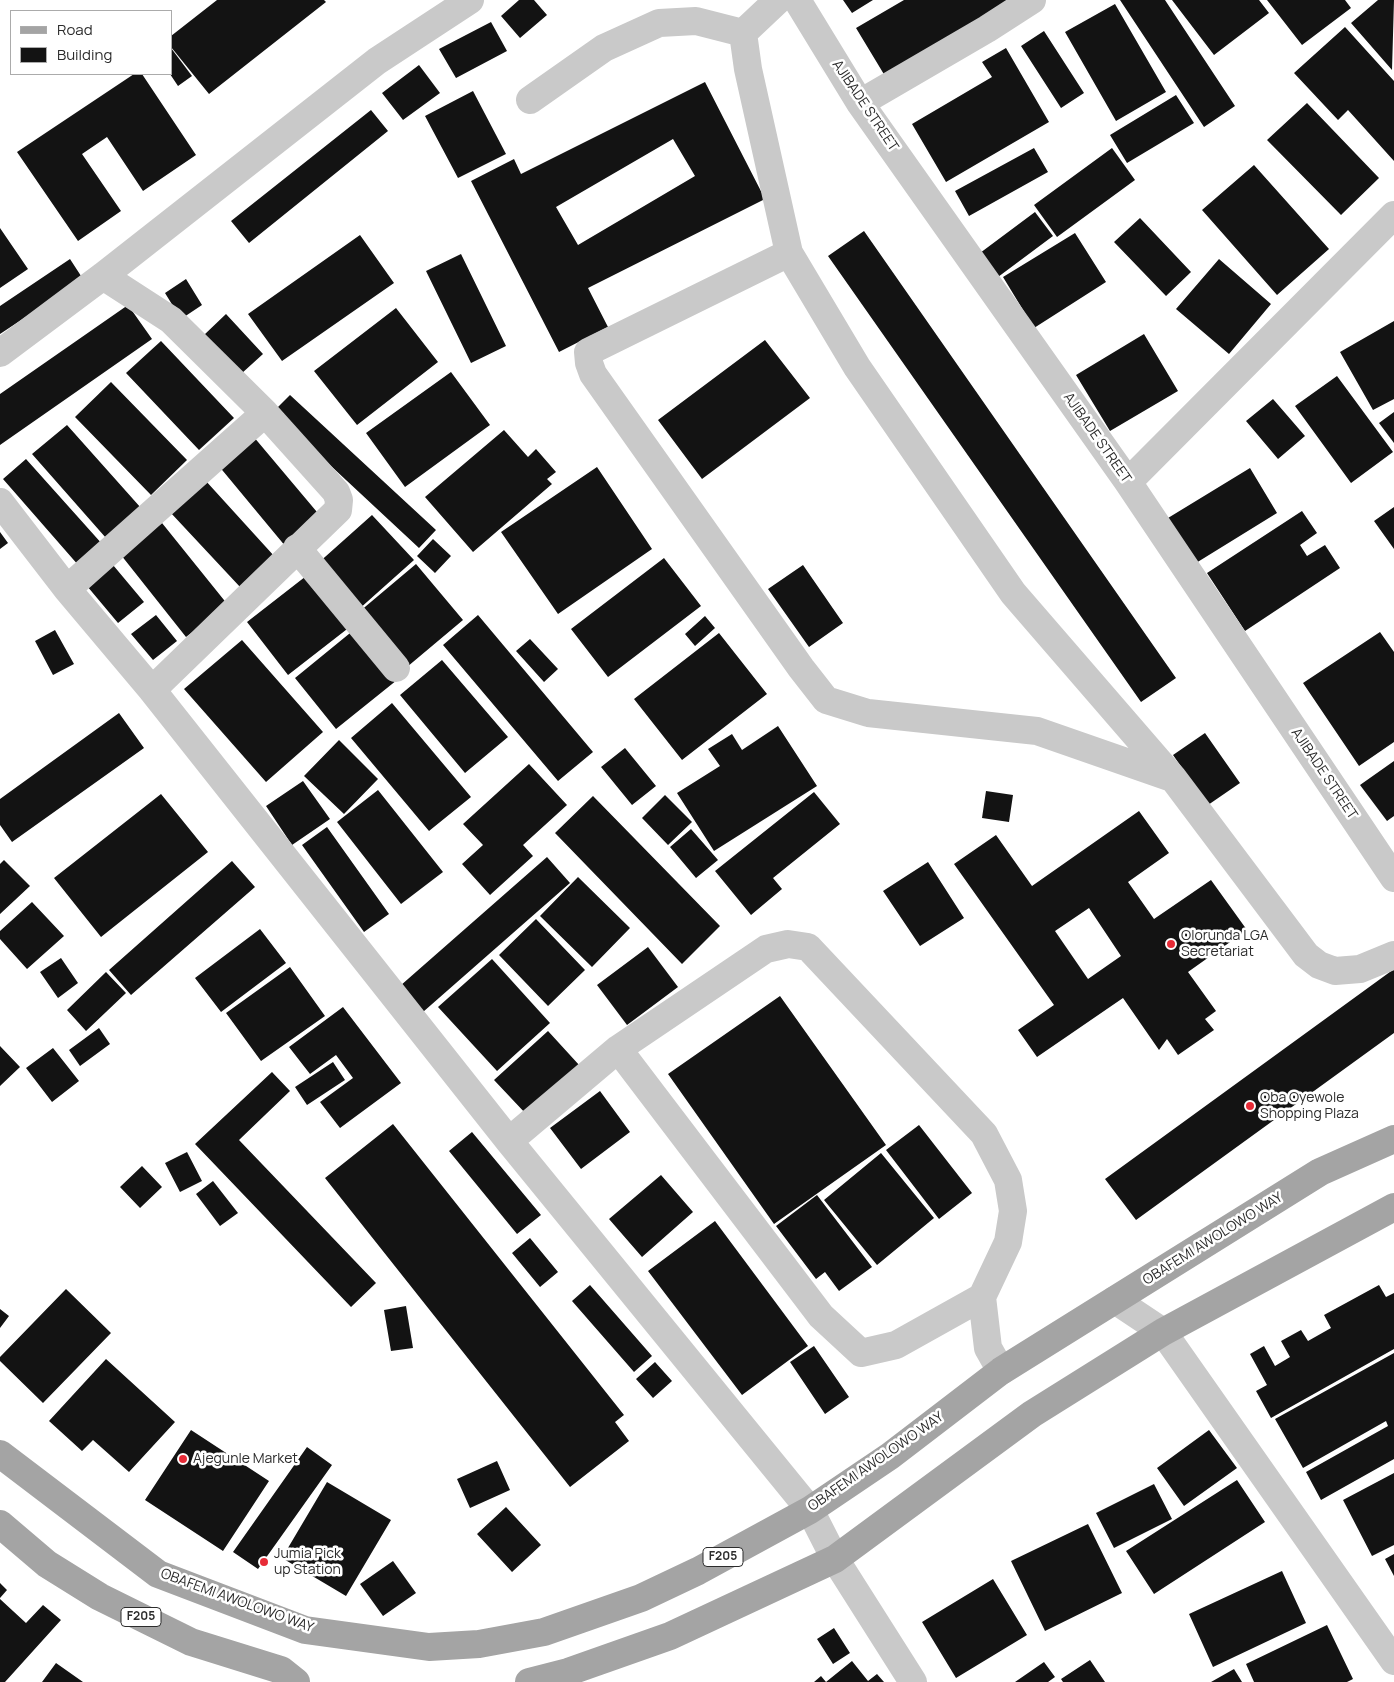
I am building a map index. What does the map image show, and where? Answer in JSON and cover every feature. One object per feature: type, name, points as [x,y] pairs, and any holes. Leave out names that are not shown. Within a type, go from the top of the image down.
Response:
[{"type":"main road","name":"OBAFEMI AWOLOWO WAY","points":[[0,1454],[158,1574],[305,1630],[429,1647],[479,1644],[544,1632],[641,1598],[698,1571],[810,1510],[890,1456],[1001,1371],[1320,1172],[1394,1139]]},
{"type":"main road","points":[[529,1682],[567,1677],[670,1636],[835,1559],[1032,1414],[1163,1332],[1394,1207]]},
{"type":"main road","name":"F205","points":[[0,1524],[47,1564],[100,1597],[191,1642],[284,1678]]},
{"type":"street","points":[[0,353],[104,276],[377,61],[470,0]]},
{"type":"street","points":[[743,33],[778,0]]},
{"type":"street","name":"AJIBADE STREET","points":[[797,0],[860,102],[1128,482],[1394,878]]},
{"type":"street","points":[[860,102],[987,29],[1032,0]]},
{"type":"street","points":[[530,100],[604,48],[659,23],[696,21],[743,33]]},
{"type":"street","points":[[743,33],[748,69],[789,253],[857,367],[1013,593],[1173,778],[1306,955],[1335,971],[1360,969],[1394,955]]},
{"type":"street","points":[[1128,482],[1394,215]]},
{"type":"street","points":[[789,253],[588,352],[588,363],[801,668],[826,700],[868,713],[1037,732],[1173,778]]},
{"type":"street","points":[[104,276],[170,320],[265,413],[336,492],[340,500],[338,510],[152,690]]},
{"type":"street","points":[[67,589],[265,413]]},
{"type":"street","points":[[0,502],[67,589],[152,690],[509,1141],[810,1510],[835,1559],[914,1682]]},
{"type":"street","points":[[297,548],[396,668]]},
{"type":"street","points":[[509,1141],[618,1049],[766,949],[788,944],[808,947],[984,1134],[1008,1180],[1013,1210],[1008,1242],[982,1297],[988,1348],[1001,1371]]},
{"type":"street","points":[[618,1049],[821,1316],[861,1353],[896,1345],[982,1297]]},
{"type":"street","points":[[1115,1300],[1163,1332],[1394,1661]]},
{"type":"building","points":[[217,0],[324,0],[326,2],[209,94],[172,48],[172,35]]},
{"type":"building","points":[[519,0],[534,0],[547,15],[520,38],[501,16]]},
{"type":"building","points":[[843,0],[873,0],[852,13]]},
{"type":"building","points":[[904,0],[1011,0],[885,76],[856,28]]},
{"type":"building","points":[[1120,0],[1165,0],[1235,106],[1204,127]]},
{"type":"building","points":[[1172,0],[1259,0],[1269,13],[1214,55]]},
{"type":"building","points":[[1267,0],[1345,0],[1351,8],[1302,45]]},
{"type":"building","points":[[1378,0],[1394,0],[1392,70],[1351,23]]},
{"type":"building","points":[[1115,4],[1166,92],[1116,121],[1065,32]]},
{"type":"building","points":[[491,22],[507,51],[456,78],[439,49]]},
{"type":"building","points":[[1345,27],[1394,81],[1394,161],[1348,110],[1338,120],[1294,73]]},
{"type":"building","points":[[1044,31],[1084,93],[1061,108],[1021,46]]},
{"type":"building","points":[[1006,48],[1049,122],[946,182],[912,124],[992,77],[982,62]]},
{"type":"building","points":[[172,49],[192,76],[178,86],[171,75]]},
{"type":"building","points":[[419,65],[440,93],[403,120],[382,93]]},
{"type":"building","points":[[132,75],[143,75],[196,155],[143,191],[107,137],[82,154],[121,211],[78,241],[17,152]]},
{"type":"building","points":[[705,82],[765,199],[588,288],[608,327],[559,352],[471,181],[514,159],[521,174]],"holes":[[[673,139],[695,176],[578,245],[556,207]]]},
{"type":"building","points":[[473,91],[506,154],[458,178],[425,116]]},
{"type":"building","points":[[1176,95],[1194,123],[1127,163],[1110,135]]},
{"type":"building","points":[[1307,103],[1379,178],[1341,215],[1267,140]]},
{"type":"building","points":[[371,110],[388,131],[249,243],[231,221]]},
{"type":"building","points":[[1034,148],[1048,172],[969,216],[955,191]]},
{"type":"building","points":[[1112,148],[1135,180],[1057,237],[1034,205]]},
{"type":"building","points":[[1254,165],[1329,249],[1277,295],[1202,210]]},
{"type":"building","points":[[1035,212],[1053,236],[998,277],[980,253]]},
{"type":"building","points":[[1140,218],[1191,272],[1166,296],[1114,242]]},
{"type":"building","points":[[0,228],[28,269],[0,288]]},
{"type":"building","points":[[864,231],[1176,678],[1141,702],[828,256]]},
{"type":"building","points":[[1075,233],[1106,282],[1034,328],[1003,277]]},
{"type":"building","points":[[360,235],[394,283],[282,361],[248,314]]},
{"type":"building","points":[[461,254],[506,346],[471,363],[426,271]]},
{"type":"building","points":[[70,259],[83,279],[0,334],[0,306]]},
{"type":"building","points":[[1219,259],[1271,304],[1229,354],[1176,309]]},
{"type":"building","points":[[186,279],[202,305],[181,319],[165,293]]},
{"type":"building","points":[[128,305],[152,339],[0,445],[0,394]]},
{"type":"building","points":[[396,308],[438,362],[357,425],[314,371]]},
{"type":"building","points":[[226,314],[263,354],[241,374],[204,335]]},
{"type":"building","points":[[1394,321],[1394,399],[1373,410],[1340,352]]},
{"type":"building","points":[[1144,334],[1178,391],[1110,431],[1076,375]]},
{"type":"building","points":[[765,340],[810,398],[702,479],[658,420]]},
{"type":"building","points":[[161,341],[234,418],[199,450],[126,373]]},
{"type":"building","points":[[451,372],[490,425],[405,487],[366,433]]},
{"type":"building","points":[[1337,376],[1393,452],[1351,483],[1295,406]]},
{"type":"building","points":[[111,382],[187,460],[151,495],[75,417]]},
{"type":"building","points":[[290,395],[436,530],[419,548],[273,412]]},
{"type":"building","points":[[1273,399],[1305,436],[1278,459],[1246,421]]},
{"type":"building","points":[[1394,412],[1394,443],[1379,423]]},
{"type":"building","points":[[67,425],[141,508],[106,538],[32,454]]},
{"type":"building","points":[[504,430],[528,457],[536,449],[556,472],[547,479],[552,484],[473,552],[425,497]]},
{"type":"building","points":[[253,436],[322,518],[286,547],[218,465]]},
{"type":"building","points":[[26,459],[103,545],[79,566],[3,479]]},
{"type":"building","points":[[597,467],[652,549],[558,614],[501,532]]},
{"type":"building","points":[[1250,468],[1277,513],[1196,563],[1168,518]]},
{"type":"building","points":[[205,480],[275,557],[241,588],[170,512]]},
{"type":"building","points":[[1394,507],[1394,549],[1374,521]]},
{"type":"building","points":[[1302,511],[1317,533],[1300,545],[1307,556],[1325,545],[1340,568],[1245,631],[1207,573]]},
{"type":"building","points":[[372,515],[414,560],[358,610],[316,565]]},
{"type":"building","points":[[162,523],[228,605],[186,637],[121,555]]},
{"type":"building","points":[[0,532],[8,543],[0,549]]},
{"type":"building","points":[[433,539],[451,556],[435,573],[417,556]]},
{"type":"building","points":[[664,558],[701,606],[608,677],[571,629]]},
{"type":"building","points":[[416,564],[463,620],[407,667],[359,612]]},
{"type":"building","points":[[113,565],[144,602],[118,623],[87,586]]},
{"type":"building","points":[[803,565],[843,623],[809,647],[768,589]]},
{"type":"building","points":[[310,573],[351,626],[288,675],[247,622]]},
{"type":"building","points":[[156,615],[177,641],[153,660],[131,634]]},
{"type":"building","points":[[478,615],[593,752],[558,781],[443,645]]},
{"type":"building","points":[[705,616],[715,628],[695,646],[685,634]]},
{"type":"building","points":[[355,629],[397,680],[336,729],[295,678]]},
{"type":"building","points":[[55,630],[74,664],[53,675],[35,641]]},
{"type":"building","points":[[1380,632],[1394,652],[1394,742],[1359,766],[1303,683]]},
{"type":"building","points":[[719,633],[767,694],[682,760],[634,699]]},
{"type":"building","points":[[530,639],[558,669],[544,682],[516,651]]},
{"type":"building","points":[[242,640],[323,732],[266,782],[184,689]]},
{"type":"building","points":[[442,660],[508,737],[465,773],[400,695]]},
{"type":"building","points":[[392,703],[471,797],[429,831],[351,738]]},
{"type":"building","points":[[119,713],[144,748],[12,842],[0,825],[0,799]]},
{"type":"building","points":[[778,726],[817,786],[714,851],[677,793],[720,766],[708,749],[732,734],[742,750]]},
{"type":"building","points":[[1205,733],[1240,783],[1208,805],[1173,755]]},
{"type":"building","points":[[339,740],[378,779],[344,814],[304,776]]},
{"type":"building","points":[[625,748],[656,786],[632,805],[601,767]]},
{"type":"building","points":[[1394,761],[1394,816],[1387,821],[1360,785]]},
{"type":"building","points":[[529,764],[567,805],[523,845],[533,856],[490,895],[462,864],[483,845],[463,824]]},
{"type":"building","points":[[303,781],[330,819],[292,845],[266,806]]},
{"type":"building","points":[[378,790],[443,872],[401,904],[337,822]]},
{"type":"building","points":[[986,791],[1013,795],[1009,822],[982,818]]},
{"type":"building","points":[[814,792],[840,824],[773,878],[782,889],[751,915],[715,871]]},
{"type":"building","points":[[161,794],[208,852],[101,937],[54,878]]},
{"type":"building","points":[[665,795],[692,822],[668,845],[642,818]]},
{"type":"building","points":[[593,796],[720,926],[682,964],[555,833]]},
{"type":"building","name":"Olorunda LGA Secretariat","points":[[1139,811],[1169,853],[1128,882],[1154,919],[1211,880],[1247,930],[1188,972],[1216,1011],[1205,1019],[1214,1030],[1178,1055],[1167,1039],[1159,1050],[1123,998],[1037,1057],[1018,1030],[1054,1005],[954,864],[996,835],[1032,886]],"holes":[[[1089,908],[1121,956],[1088,979],[1055,931]]]},
{"type":"building","points":[[327,827],[389,914],[364,932],[302,845]]},
{"type":"building","points":[[691,829],[718,860],[696,878],[670,847]]},
{"type":"building","points":[[547,857],[570,883],[423,1012],[400,986]]},
{"type":"building","points":[[4,860],[30,886],[0,914],[0,864]]},
{"type":"building","points":[[232,861],[255,887],[131,995],[109,970]]},
{"type":"building","points":[[928,862],[964,918],[920,946],[883,891]]},
{"type":"building","points":[[578,877],[630,928],[592,967],[540,916]]},
{"type":"building","points":[[32,902],[64,936],[27,969],[0,939],[0,931]]},
{"type":"building","points":[[536,919],[585,970],[548,1006],[499,955]]},
{"type":"building","points":[[260,929],[286,963],[221,1012],[195,978]]},
{"type":"building","points":[[648,947],[678,987],[627,1025],[597,985]]},
{"type":"building","points":[[61,958],[78,983],[58,998],[40,972]]},
{"type":"building","points":[[492,959],[550,1023],[497,1071],[438,1007]]},
{"type":"building","points":[[290,967],[325,1016],[261,1061],[226,1013]]},
{"type":"building","name":"Oba Oyewole Shopping Plaza","points":[[1394,969],[1394,1033],[1136,1220],[1105,1179]]},
{"type":"building","points":[[106,972],[126,993],[86,1031],[67,1010]]},
{"type":"building","points":[[780,996],[886,1145],[774,1224],[668,1074]]},
{"type":"building","points":[[343,1007],[401,1083],[340,1128],[320,1102],[353,1078],[336,1055],[310,1074],[289,1047]]},
{"type":"building","points":[[99,1028],[110,1044],[80,1066],[69,1050]]},
{"type":"building","points":[[548,1031],[580,1066],[527,1115],[494,1080]]},
{"type":"building","points":[[0,1046],[20,1067],[0,1086]]},
{"type":"building","points":[[53,1048],[79,1081],[52,1102],[26,1068]]},
{"type":"building","points":[[333,1062],[345,1080],[307,1105],[295,1087]]},
{"type":"building","points":[[272,1072],[290,1091],[239,1140],[376,1283],[351,1307],[195,1144]]},
{"type":"building","points":[[600,1091],[630,1132],[581,1169],[550,1128]]},
{"type":"building","points":[[393,1124],[624,1415],[615,1422],[629,1441],[570,1487],[325,1178]]},
{"type":"building","points":[[919,1125],[972,1193],[939,1219],[886,1150]]},
{"type":"building","points":[[472,1132],[541,1215],[517,1234],[449,1151]]},
{"type":"building","points":[[187,1152],[202,1181],[180,1192],[165,1163]]},
{"type":"building","points":[[881,1153],[934,1218],[877,1265],[824,1200]]},
{"type":"building","points":[[142,1166],[162,1187],[140,1208],[120,1187]]},
{"type":"building","points":[[661,1175],[693,1212],[642,1257],[609,1219]]},
{"type":"building","points":[[213,1181],[238,1213],[220,1226],[196,1194]]},
{"type":"building","points":[[817,1195],[872,1267],[839,1291],[825,1272],[816,1279],[776,1226]]},
{"type":"building","points":[[715,1221],[808,1346],[742,1395],[648,1271]]},
{"type":"building","points":[[530,1238],[558,1272],[540,1287],[512,1253]]},
{"type":"building","points":[[590,1285],[652,1356],[634,1372],[572,1301]]},
{"type":"building","points":[[1379,1285],[1386,1297],[1394,1293],[1394,1349],[1271,1418],[1256,1391],[1267,1385],[1250,1354],[1264,1346],[1275,1366],[1290,1357],[1281,1341],[1301,1330],[1308,1341],[1331,1328],[1324,1315]]},
{"type":"building","points":[[66,1289],[111,1333],[43,1403],[0,1361],[0,1357]]},
{"type":"building","points":[[406,1306],[413,1348],[391,1351],[384,1310]]},
{"type":"building","points":[[0,1309],[9,1316],[0,1328]]},
{"type":"building","points":[[814,1346],[849,1397],[825,1414],[790,1362]]},
{"type":"building","points":[[1394,1353],[1394,1459],[1321,1500],[1306,1472],[1388,1426],[1386,1421],[1303,1468],[1275,1419]]},
{"type":"building","points":[[106,1359],[175,1422],[129,1472],[93,1440],[82,1451],[49,1421]]},
{"type":"building","points":[[655,1362],[672,1381],[653,1398],[636,1379]]},
{"type":"building","points":[[191,1430],[269,1481],[223,1551],[145,1500]]},
{"type":"building","points":[[1209,1430],[1237,1468],[1184,1506],[1157,1468]]},
{"type":"building","points":[[307,1447],[332,1465],[258,1569],[233,1552]]},
{"type":"building","points":[[497,1461],[510,1490],[470,1508],[457,1479]]},
{"type":"building","points":[[1394,1473],[1394,1545],[1372,1556],[1343,1500]]},
{"type":"building","points":[[1237,1480],[1265,1522],[1154,1594],[1126,1551]]},
{"type":"building","points":[[327,1482],[391,1520],[346,1596],[282,1558]]},
{"type":"building","points":[[1154,1484],[1172,1519],[1114,1548],[1096,1513]]},
{"type":"building","points":[[506,1507],[541,1545],[512,1572],[477,1534]]},
{"type":"building","points":[[1088,1524],[1122,1593],[1045,1631],[1011,1561]]},
{"type":"building","points":[[1394,1554],[1394,1576],[1385,1559]]},
{"type":"building","points":[[393,1561],[416,1593],[383,1616],[360,1584]]},
{"type":"building","points":[[1282,1571],[1306,1623],[1213,1667],[1189,1614]]},
{"type":"building","points":[[993,1579],[1027,1635],[956,1678],[922,1622]]},
{"type":"building","points":[[0,1583],[7,1590],[0,1598]]},
{"type":"building","points":[[0,1599],[26,1623],[43,1605],[61,1620],[5,1682],[0,1682]]},
{"type":"building","points":[[1327,1625],[1353,1679],[1347,1682],[1254,1682],[1246,1664]]},
{"type":"building","points":[[834,1628],[850,1653],[833,1664],[817,1639]]},
{"type":"building","points":[[1090,1660],[1105,1682],[1063,1682],[1061,1679]]},
{"type":"building","points":[[852,1661],[868,1681],[877,1674],[884,1682],[826,1682]]},
{"type":"building","points":[[1044,1662],[1055,1677],[1048,1682],[1015,1682]]},
{"type":"building","points":[[56,1663],[83,1682],[42,1682]]},
{"type":"building","points":[[1234,1669],[1242,1682],[1211,1682]]},
{"type":"building","points":[[821,1676],[826,1682],[814,1682]]},
{"type":"place","name":"Olorunda LGA Secretariat","points":[[1171,944]]},
{"type":"place","name":"Oba Oyewole Shopping Plaza","points":[[1250,1106]]},
{"type":"place","name":"Ajegunle Market","points":[[183,1459]]},
{"type":"place","name":"Jumia Pick up Station","points":[[264,1562]]}]
